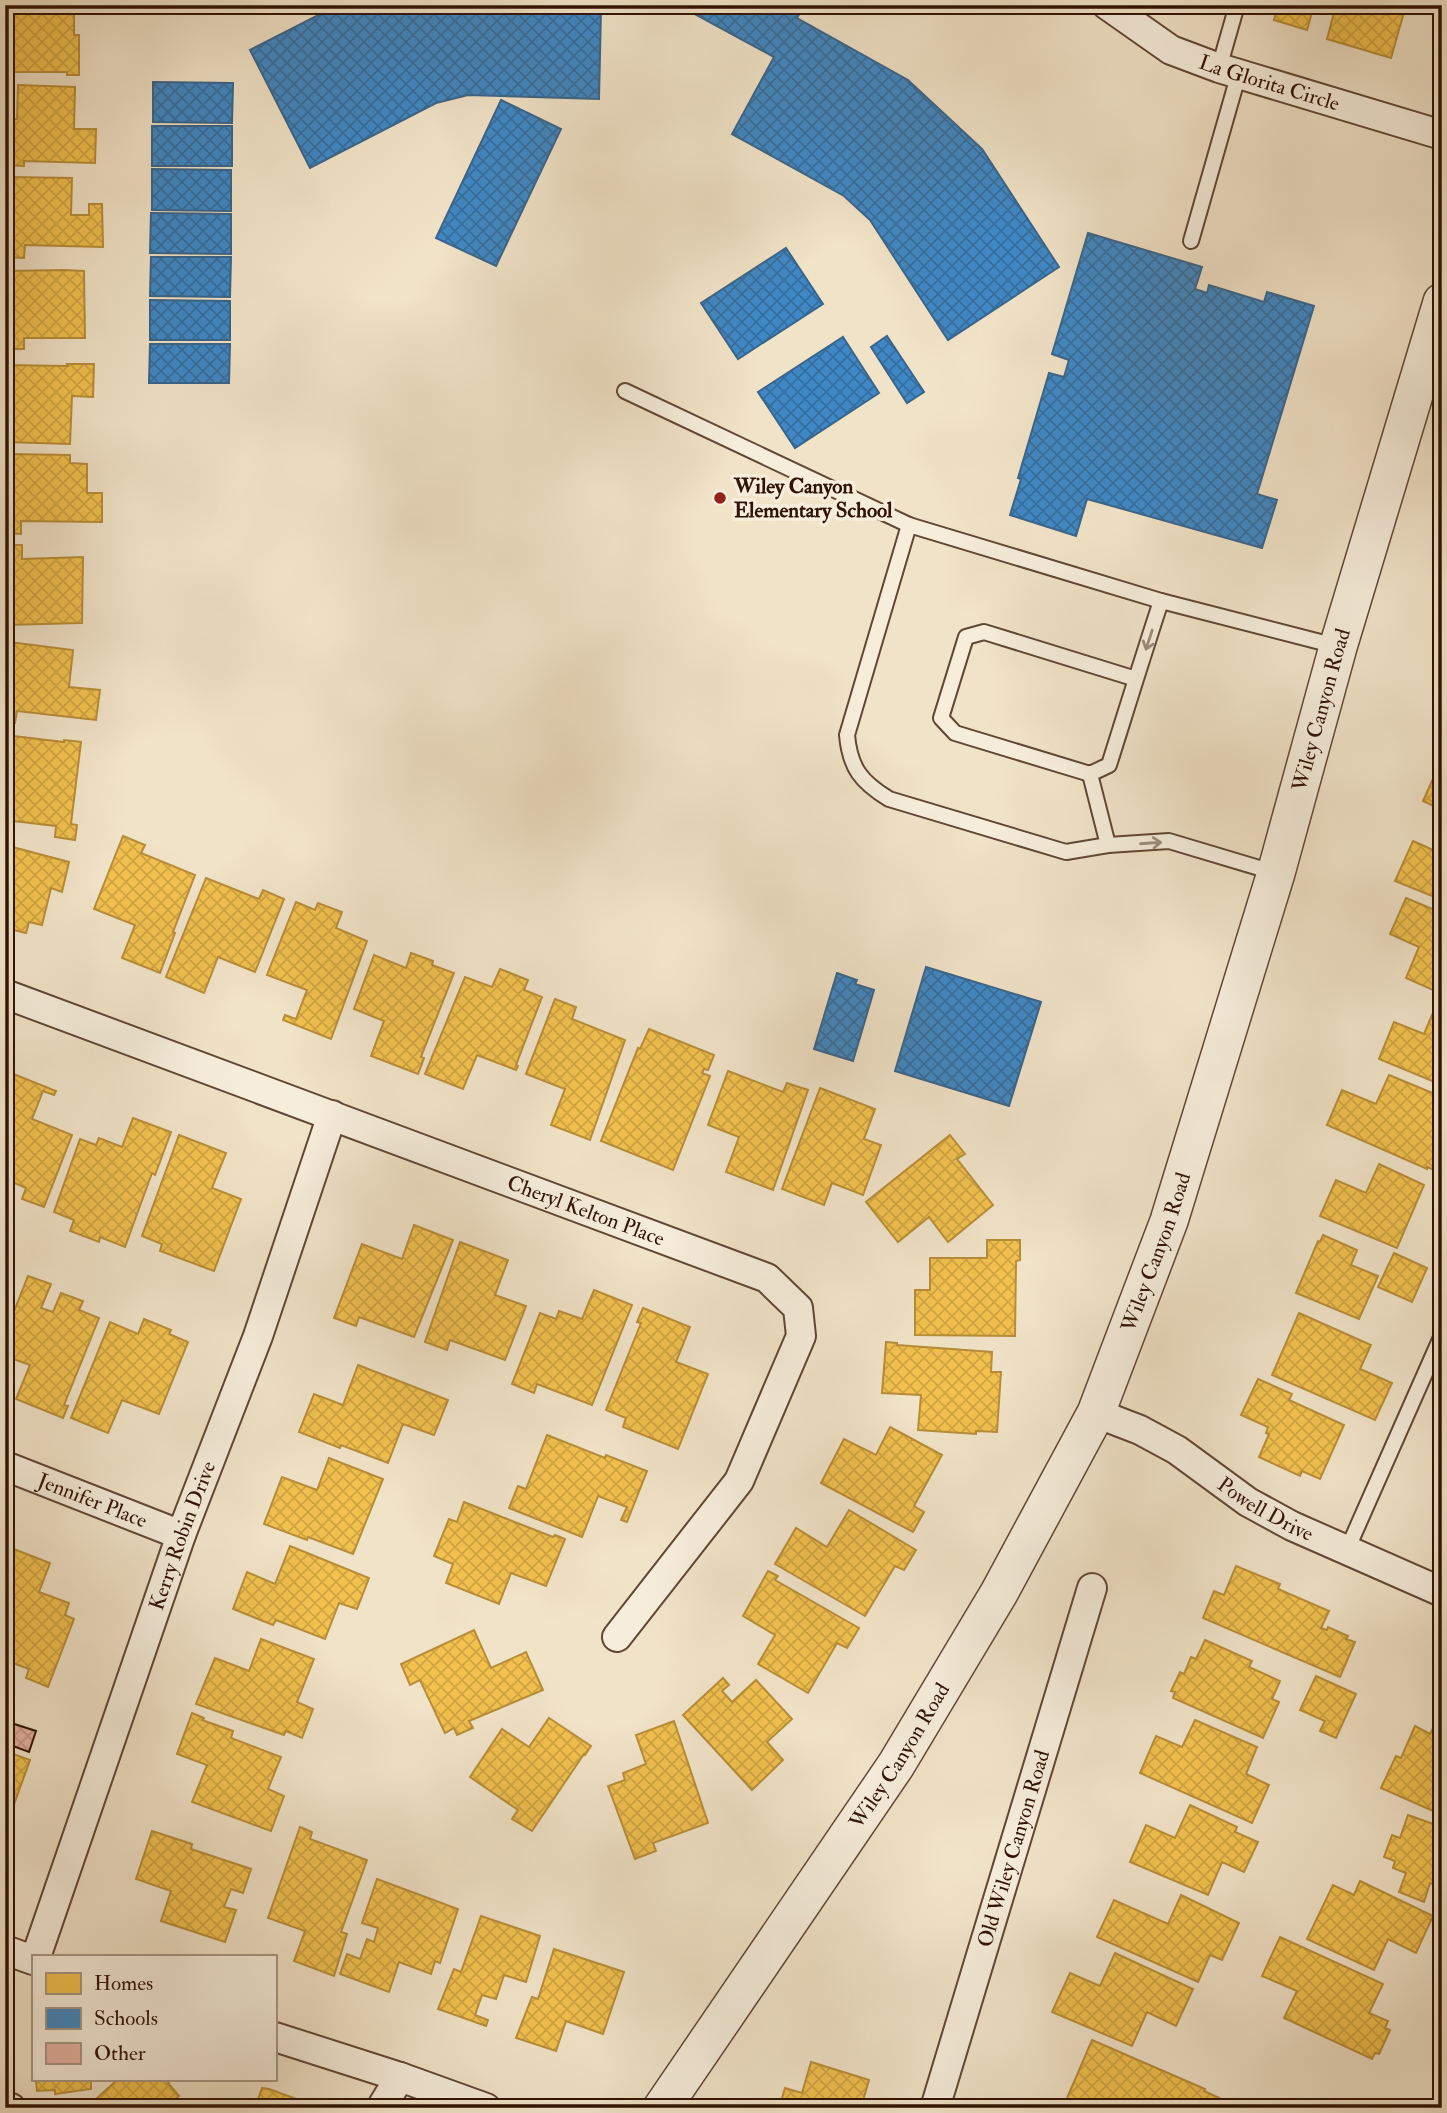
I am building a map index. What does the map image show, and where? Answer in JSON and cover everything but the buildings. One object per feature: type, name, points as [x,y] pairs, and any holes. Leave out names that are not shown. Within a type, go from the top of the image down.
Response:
[{"type":"street","name":"La Glorita Circle","points":[[1107,5],[1171,50],[1442,135]]},
{"type":"street","name":"Wiley Canyon Road","points":[[662,2108],[895,1766],[999,1593],[1096,1413],[1169,1221],[1276,873],[1338,647],[1442,302]]},
{"type":"street","name":"Cheryl Kelton Place","points":[[5,994],[767,1278],[798,1308],[801,1336],[739,1481],[617,1637]]},
{"type":"street","name":"Kerry Robin Drive","points":[[35,1955],[181,1535],[258,1336],[332,1115]]},
{"type":"street","name":"Powell Drive","points":[[1096,1413],[1140,1430],[1177,1450],[1248,1502],[1292,1526],[1442,1592]]},
{"type":"street","name":"Jennifer Place","points":[[5,1466],[181,1535]]},
{"type":"street","name":"Old Wiley Canyon Road","points":[[935,2108],[1092,1588]]},
{"type":"street","points":[[5,1950],[32,1958]]},
{"type":"street","points":[[276,2037],[486,2108]]},
{"type":"street","points":[[381,2108],[400,2077]]},
{"type":"street","points":[[5,2106],[11,2108]]},
{"type":"lane","points":[[1191,241],[1229,70],[1237,5]]},
{"type":"lane","points":[[625,391],[909,525],[1161,601],[1338,647]]},
{"type":"lane","points":[[909,525],[847,735],[849,755],[858,774],[873,789],[889,799],[1066,852],[1108,845],[1169,841],[1276,873]]},
{"type":"lane","points":[[1136,679],[984,632],[966,637],[941,718],[955,733],[1090,774],[1109,765],[1161,601]]},
{"type":"lane","points":[[1090,774],[1108,845]]},
{"type":"lane","points":[[1347,1550],[1442,1335]]},
{"type":"place","name":"Wiley Canyon Elementary School","points":[[720,498]]}]
